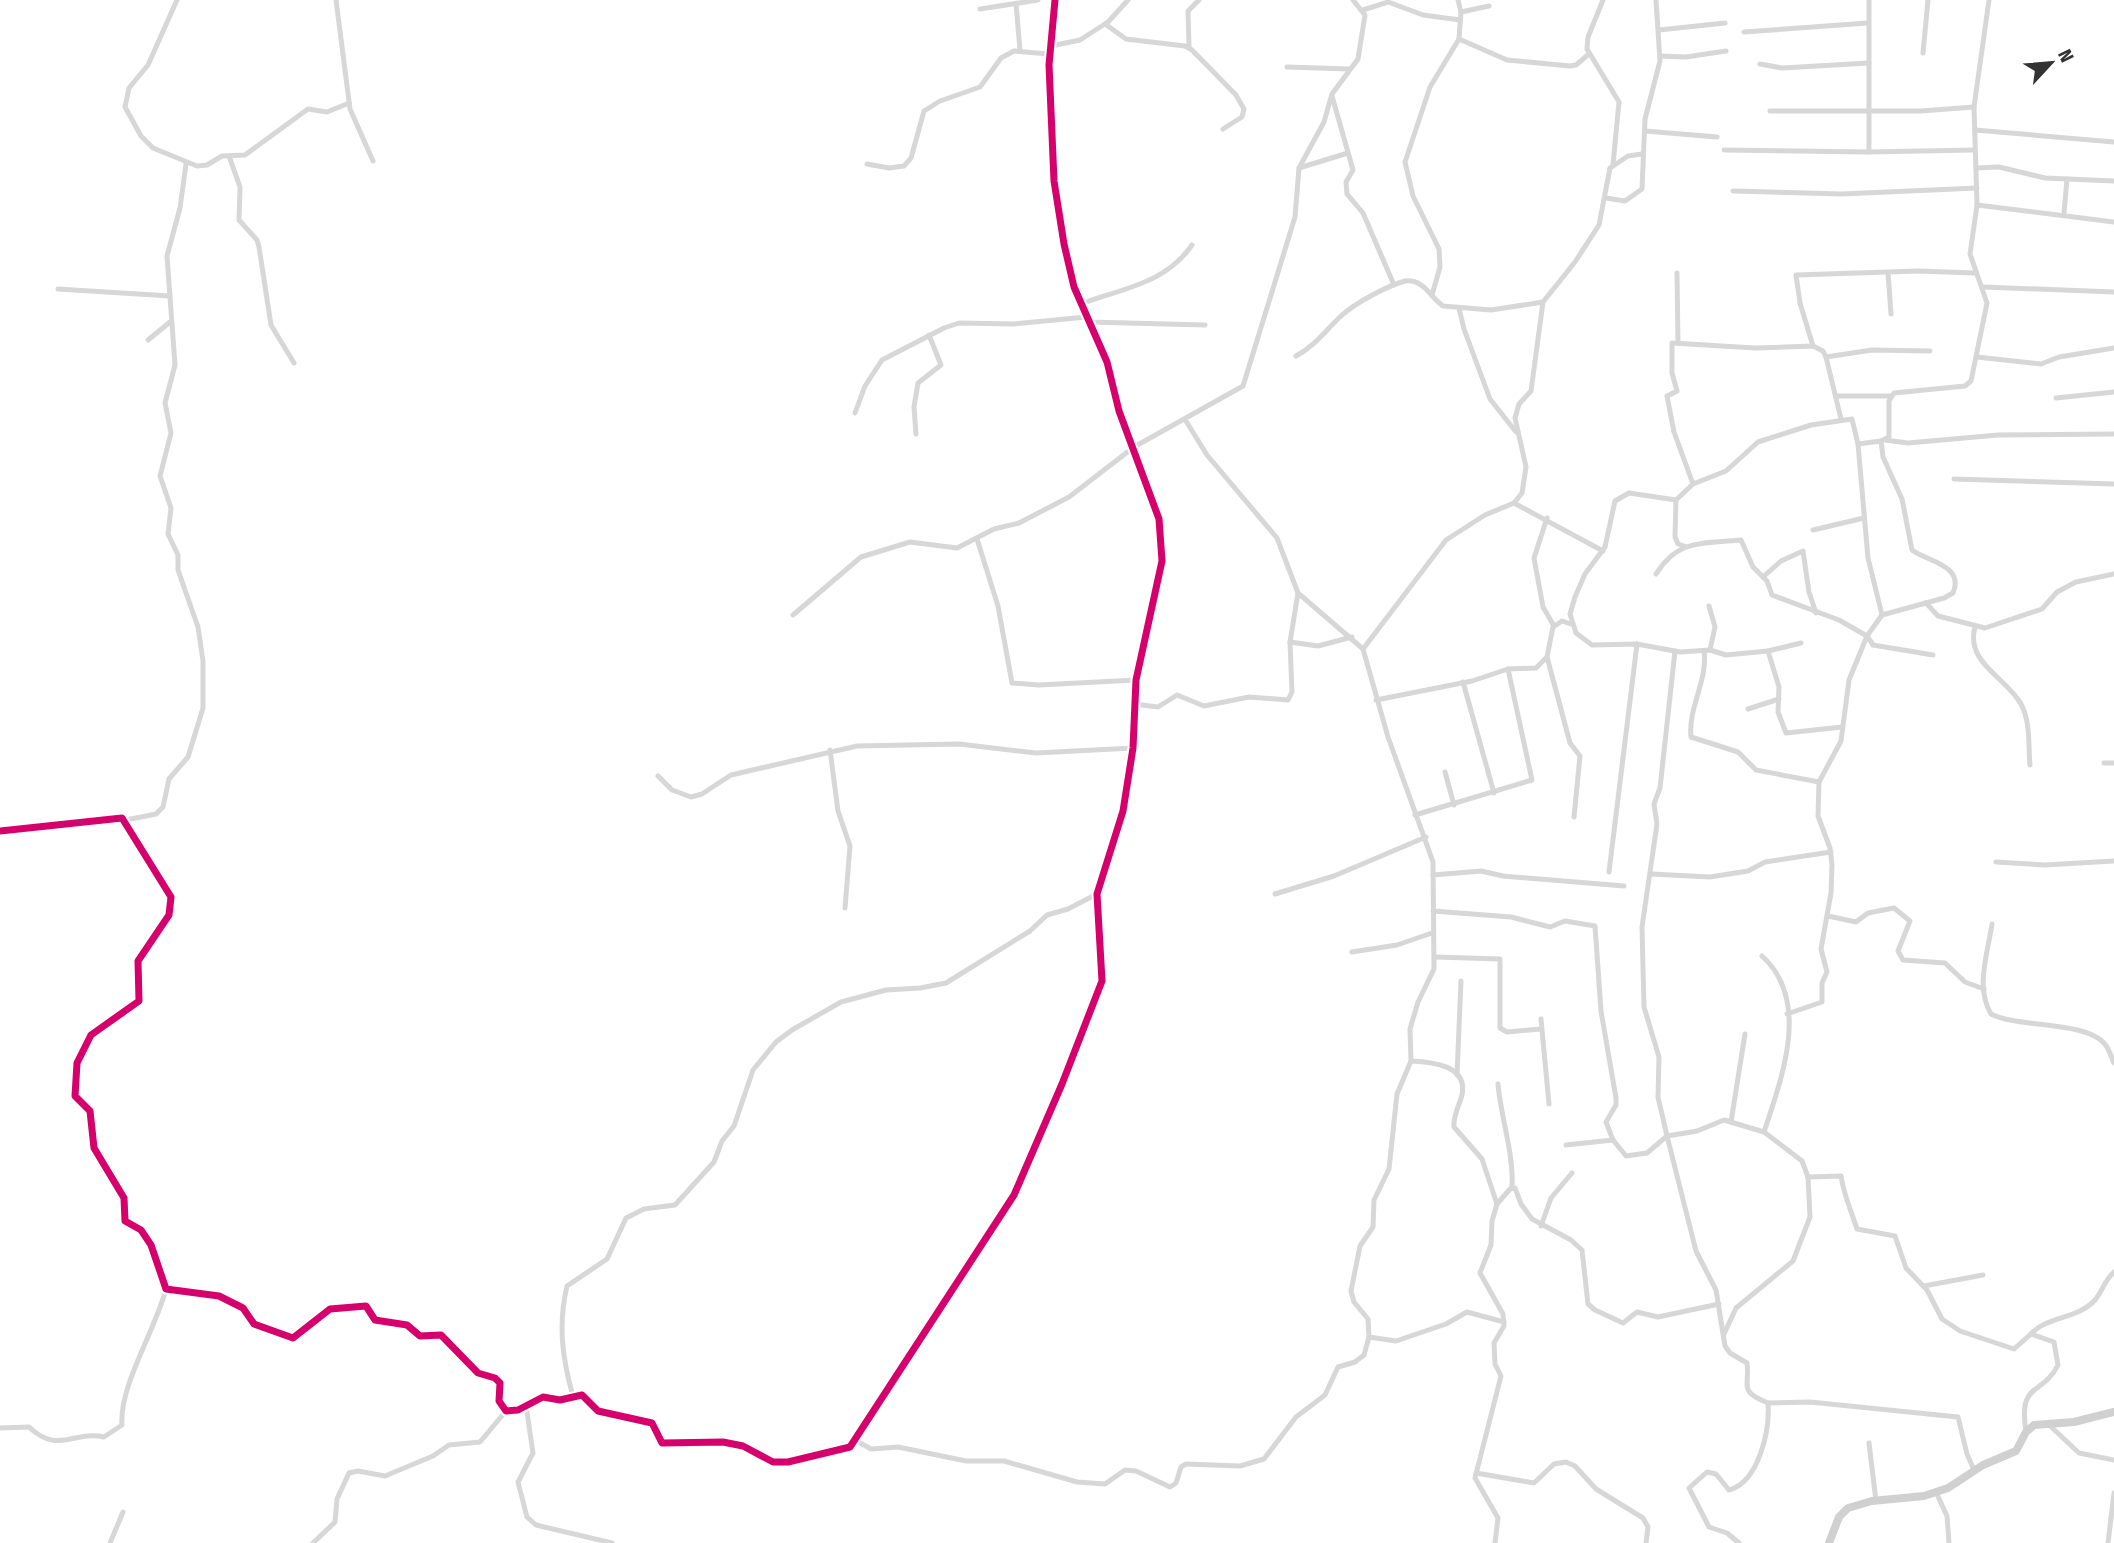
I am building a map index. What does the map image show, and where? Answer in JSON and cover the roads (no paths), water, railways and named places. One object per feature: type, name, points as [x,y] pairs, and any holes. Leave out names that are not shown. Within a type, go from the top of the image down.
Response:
[{"type":"street","points":[[177,0],[148,65],[129,88],[125,107],[147,143],[186,164],[207,165],[220,157],[245,155],[308,109],[327,112],[349,103]]},
{"type":"street","points":[[335,0],[349,103],[358,132],[373,161]]},
{"type":"street","points":[[980,9],[1038,0]]},
{"type":"street","points":[[313,1543],[335,1522],[337,1499],[349,1473],[358,1471],[385,1476],[433,1456],[449,1445],[481,1441],[506,1411],[542,1397],[560,1400],[582,1395],[598,1411],[652,1423],[662,1443],[708,1440],[735,1444],[773,1462],[804,1460],[841,1451],[855,1440],[970,1265],[985,1235],[1009,1204],[1027,1169],[1102,981],[1097,894],[1121,822],[1133,748],[1136,680],[1159,578],[1163,545],[1159,519],[1119,411],[1107,362],[1087,320],[1069,264],[1054,181],[1049,54],[1055,0]]},
{"type":"street","points":[[1051,46],[1076,41],[1105,24],[1128,0]]},
{"type":"street","points":[[1189,47],[1188,11],[1199,0]]},
{"type":"street","points":[[1353,0],[1357,8],[1363,10],[1388,2],[1404,3],[1423,15],[1460,20]]},
{"type":"street","points":[[1432,295],[1440,267],[1439,249],[1413,197],[1405,162],[1430,87],[1460,40],[1461,12],[1458,0]]},
{"type":"street","points":[[1516,432],[1519,404],[1532,388],[1544,302],[1596,230],[1606,198],[1607,178],[1613,165],[1619,102],[1589,54],[1588,37],[1603,0]]},
{"type":"street","points":[[1606,198],[1625,201],[1641,192],[1645,119],[1660,56],[1656,0]]},
{"type":"street","points":[[1869,0],[1869,152]]},
{"type":"street","points":[[1923,53],[1928,0]]},
{"type":"street","points":[[1837,396],[1891,396],[1897,392],[1967,385],[1976,357],[1987,303],[1970,254],[1977,205],[1973,150],[1974,107],[1989,0]]},
{"type":"street","points":[[1016,4],[1020,50]]},
{"type":"street","points":[[1461,12],[1489,6]]},
{"type":"street","points":[[793,615],[853,563],[870,553],[911,542],[957,548],[993,529],[1019,523],[1069,497],[1134,447],[1185,421],[1245,383],[1295,217],[1299,168],[1324,122],[1332,94],[1358,59],[1363,10]]},
{"type":"street","points":[[1659,30],[1725,23]]},
{"type":"street","points":[[1744,33],[1868,23]]},
{"type":"street","points":[[1105,24],[1126,40],[1189,47],[1228,87],[1244,109],[1242,117],[1223,129]]},
{"type":"street","points":[[1460,40],[1507,60],[1570,66],[1576,65],[1589,54]]},
{"type":"street","points":[[867,164],[889,168],[904,166],[911,158],[924,111],[940,101],[980,87],[1001,58],[1020,50],[1049,54]]},
{"type":"street","points":[[1660,56],[1686,57],[1726,51]]},
{"type":"street","points":[[1760,64],[1782,68],[1869,63]]},
{"type":"street","points":[[1287,67],[1349,69]]},
{"type":"street","points":[[1332,94],[1353,170],[1346,182],[1347,194],[1363,213],[1394,285]]},
{"type":"street","points":[[1770,111],[1974,107]]},
{"type":"street","points":[[1975,130],[2114,142]]},
{"type":"street","points":[[1645,131],[1717,137]]},
{"type":"street","points":[[1724,150],[1973,150]]},
{"type":"street","points":[[1299,168],[1348,153]]},
{"type":"street","points":[[1613,165],[1628,156],[1642,154]]},
{"type":"street","points":[[229,156],[240,187],[239,220],[241,226],[257,240],[259,247],[271,325],[294,363]]},
{"type":"street","points":[[0,831],[118,817],[126,820],[156,814],[163,807],[169,779],[188,757],[202,708],[203,661],[198,627],[184,590],[178,555],[168,534],[170,508],[160,476],[171,433],[166,403],[175,365],[167,256],[180,208],[186,164]]},
{"type":"street","points":[[1976,168],[1999,167],[2067,179],[2114,181]]},
{"type":"street","points":[[2064,213],[2067,179]]},
{"type":"street","points":[[1733,191],[1832,194],[1977,188]]},
{"type":"street","points":[[1977,205],[2064,213],[2114,222]]},
{"type":"street","points":[[1081,304],[1159,277],[1176,266],[1192,245]]},
{"type":"street","points":[[1677,273],[1678,343]]},
{"type":"street","points":[[1888,273],[1891,314]]},
{"type":"street","points":[[1813,346],[1800,303],[1796,275],[1975,274]]},
{"type":"street","points":[[1296,356],[1313,346],[1341,316],[1394,285],[1412,281],[1429,290],[1443,306],[1491,310],[1544,302]]},
{"type":"street","points":[[1983,287],[2114,292]]},
{"type":"street","points":[[58,289],[170,296]]},
{"type":"street","points":[[1363,649],[1446,540],[1485,515],[1514,503],[1524,488],[1527,467],[1516,432],[1490,400],[1464,329],[1460,308]]},
{"type":"street","points":[[855,413],[870,377],[882,360],[929,335],[959,323],[1014,324],[1087,320],[1205,325]]},
{"type":"street","points":[[148,340],[170,322]]},
{"type":"street","points":[[916,434],[914,407],[918,383],[941,365],[929,335]]},
{"type":"street","points":[[1693,484],[1674,432],[1667,396],[1676,391],[1670,345],[1678,343],[1755,348],[1813,346],[1823,351],[1826,357],[1841,419]]},
{"type":"street","points":[[1976,357],[2041,364],[2059,357],[2114,348]]},
{"type":"street","points":[[1826,357],[1872,350],[1930,351]]},
{"type":"street","points":[[2056,398],[2114,392]]},
{"type":"street","points":[[1787,1014],[1822,1002],[1822,983],[1827,972],[1821,948],[1828,916],[1831,852],[1818,816],[1819,782],[1841,741],[1849,680],[1867,636],[1882,615],[1953,593],[1954,582],[1943,565],[1912,550],[1900,492],[1883,457],[1883,441],[1889,435],[1891,396]]},
{"type":"street","points":[[1882,615],[1870,573],[1858,444],[1853,420],[1841,419],[1758,442],[1726,471],[1693,484],[1676,500],[1675,537],[1678,544],[1684,546],[1741,540],[1754,568],[1763,577],[1772,595],[1839,620],[1867,636],[1873,645],[1933,655]]},
{"type":"street","points":[[855,1440],[881,1450],[898,1447],[952,1460],[1004,1461],[1077,1482],[1105,1484],[1120,1472],[1136,1471],[1170,1487],[1176,1483],[1181,1467],[1186,1464],[1240,1466],[1264,1459],[1296,1417],[1325,1395],[1338,1367],[1356,1362],[1364,1355],[1369,1337],[1366,1314],[1354,1302],[1351,1291],[1360,1246],[1373,1227],[1374,1200],[1389,1169],[1396,1094],[1411,1061],[1410,1029],[1418,1002],[1432,977],[1435,957],[1432,933],[1433,862],[1376,700],[1363,649],[1298,593],[1277,538],[1208,455],[1185,421]]},
{"type":"street","points":[[1858,444],[1883,441],[1908,443],[1998,435],[2114,434]]},
{"type":"street","points":[[1954,479],[2114,484]]},
{"type":"street","points":[[1676,500],[1629,493],[1618,498],[1612,505],[1611,526],[1603,551],[1578,585],[1570,614],[1571,624],[1579,638],[1592,645],[1637,644],[1675,652],[1707,650],[1726,655],[1768,651],[1801,643]]},
{"type":"street","points":[[1514,503],[1527,512],[1547,518],[1603,551]]},
{"type":"street","points":[[1547,518],[1534,558],[1543,607],[1554,626],[1547,657],[1570,743],[1580,754],[1574,817]]},
{"type":"street","points":[[1813,530],[1864,518]]},
{"type":"street","points":[[977,538],[995,596],[1012,683],[1040,685],[1136,680]]},
{"type":"street","points":[[1656,574],[1666,558],[1684,546]]},
{"type":"street","points":[[1763,577],[1781,561],[1803,551],[1809,592],[1816,612]]},
{"type":"street","points":[[1926,603],[1938,616],[1975,627],[1990,626],[2042,609],[2057,592],[2076,582],[2114,574]]},
{"type":"street","points":[[1134,704],[1158,707],[1180,695],[1190,702],[1204,706],[1249,697],[1288,701],[1292,692],[1290,642],[1298,593]]},
{"type":"street","points":[[1709,606],[1715,627],[1695,703],[1692,737],[1738,752],[1756,770],[1819,782]]},
{"type":"street","points":[[1554,626],[1570,614]]},
{"type":"street","points":[[1562,621],[1571,624]]},
{"type":"street","points":[[1975,627],[1972,638],[1980,660],[2022,707],[2029,732],[2030,765]]},
{"type":"street","points":[[1290,642],[1318,646],[1352,637]]},
{"type":"street","points":[[1609,872],[1637,644]]},
{"type":"street","points":[[1768,651],[1784,729],[1789,734],[1842,727]]},
{"type":"street","points":[[1675,652],[1660,788],[1654,804],[1657,824],[1642,927],[1644,1007],[1658,1057],[1658,1097],[1667,1136],[1696,1251],[1716,1290],[1727,1350],[1748,1365],[1746,1388],[1768,1403],[1810,1402],[1958,1417],[1974,1470]]},
{"type":"street","points":[[1376,700],[1463,682],[1508,669],[1536,668],[1547,657]]},
{"type":"street","points":[[1415,815],[1532,780],[1508,669]]},
{"type":"street","points":[[1463,682],[1494,793]]},
{"type":"street","points":[[1748,709],[1779,699]]},
{"type":"street","points":[[658,776],[672,790],[691,797],[702,794],[731,775],[830,750],[871,744],[946,744],[1037,753],[1133,748]]},
{"type":"street","points":[[830,750],[838,811],[850,846],[845,908]]},
{"type":"street","points":[[2104,763],[2114,763]]},
{"type":"street","points":[[1445,772],[1454,805]]},
{"type":"street","points":[[0,1428],[29,1427],[41,1438],[65,1441],[90,1433],[104,1437],[119,1428],[122,1425],[121,1410],[127,1402],[132,1370],[150,1336],[166,1289],[151,1245],[141,1230],[125,1221],[124,1198],[113,1184],[106,1164],[95,1151],[90,1111],[75,1096],[77,1063],[91,1035],[139,1000],[138,961],[163,926],[172,904],[169,888],[126,820]]},
{"type":"street","points":[[1275,894],[1334,876],[1426,836]]},
{"type":"street","points":[[1651,874],[1710,877],[1748,871],[1765,862],[1831,852]]},
{"type":"street","points":[[1996,862],[2045,865],[2114,861]]},
{"type":"street","points":[[1433,875],[1481,870],[1515,878],[1624,886]]},
{"type":"street","points":[[573,1396],[562,1354],[561,1322],[567,1286],[607,1259],[626,1218],[644,1209],[675,1205],[714,1162],[722,1141],[734,1126],[753,1070],[776,1042],[832,1005],[886,989],[920,988],[946,983],[969,966],[1030,931],[1047,915],[1068,909],[1097,894]]},
{"type":"street","points":[[1828,916],[1856,922],[1881,909],[1895,908],[1910,921],[1898,951],[1903,960],[1945,963],[1965,982],[1984,989]]},
{"type":"street","points":[[1433,911],[1511,917],[1550,926],[1565,920],[1595,926],[1601,1011],[1616,1098],[1616,1105],[1606,1122],[1614,1140],[1626,1156],[1647,1153],[1667,1136],[1697,1130],[1718,1120],[1764,1132],[1802,1161],[1808,1177],[1810,1217],[1793,1261],[1736,1308],[1724,1334]]},
{"type":"street","points":[[1992,923],[1984,970],[1984,989],[1987,1008],[1993,1016],[2068,1027],[2103,1042],[2114,1063]]},
{"type":"street","points":[[1352,952],[1397,945],[1432,933]]},
{"type":"street","points":[[1435,957],[1500,959],[1500,1028],[1507,1032],[1541,1029]]},
{"type":"street","points":[[1762,957],[1770,964],[1781,985],[1790,1039],[1787,1059],[1764,1132]]},
{"type":"street","points":[[1461,981],[1457,1075],[1462,1092],[1454,1127],[1482,1159],[1497,1204]]},
{"type":"street","points":[[1541,1019],[1549,1104]]},
{"type":"street","points":[[1731,1122],[1745,1034]]},
{"type":"street","points":[[1411,1061],[1443,1064],[1457,1075]]},
{"type":"street","points":[[1495,1543],[1497,1518],[1476,1484],[1476,1473],[1501,1379],[1495,1364],[1494,1343],[1504,1322],[1501,1309],[1480,1273],[1491,1245],[1492,1221],[1497,1204],[1512,1188],[1513,1169],[1502,1121],[1498,1084]]},
{"type":"street","points":[[1566,1145],[1614,1140]]},
{"type":"street","points":[[1541,1226],[1551,1198],[1572,1172]]},
{"type":"street","points":[[1808,1177],[1841,1176],[1843,1194],[1853,1212],[1857,1229],[1895,1236],[1906,1268],[1924,1286],[1942,1319],[1960,1331],[2014,1349],[2038,1326],[2072,1314],[2095,1300],[2102,1283],[2114,1272]]},
{"type":"street","points":[[1512,1188],[1517,1190],[1528,1214],[1541,1226],[1579,1246],[1585,1256],[1588,1304],[1611,1319],[1623,1323],[1637,1311],[1658,1317],[1719,1304]]},
{"type":"street","points":[[1924,1286],[1983,1275]]},
{"type":"street","points":[[166,1289],[219,1296],[243,1308],[254,1324],[293,1339],[330,1309],[366,1306],[374,1321],[407,1325],[420,1336],[441,1335],[478,1373],[495,1378],[500,1383],[499,1401],[506,1411]]},
{"type":"street","points":[[1369,1337],[1396,1341],[1446,1324],[1467,1312],[1504,1322]]},
{"type":"street","points":[[2026,1432],[2026,1398],[2056,1370],[2059,1361],[2054,1342],[2031,1334]]},
{"type":"street","points":[[1739,1543],[1727,1533],[1709,1527],[1689,1488],[1700,1475],[1711,1471],[1729,1490],[1742,1484],[1758,1460],[1768,1403]]},
{"type":"street","points":[[526,1405],[533,1453],[518,1482],[527,1517],[536,1525],[612,1543]]},
{"type":"street","points":[[1829,1543],[1843,1512],[1854,1505],[1936,1492],[1974,1470],[2016,1451],[2026,1432],[2034,1425],[2074,1422],[2114,1412]]},
{"type":"street","points":[[2047,1423],[2079,1453],[2114,1460]]},
{"type":"street","points":[[1869,1443],[1876,1501]]},
{"type":"street","points":[[1476,1473],[1534,1483],[1549,1467],[1560,1462],[1570,1463],[1584,1472],[1596,1489],[1643,1518],[1648,1527],[1646,1543]]},
{"type":"street","points":[[1936,1492],[1947,1516],[1949,1543]]},
{"type":"street","points":[[2108,1543],[2114,1493]]},
{"type":"street","points":[[110,1543],[123,1511]]}]
